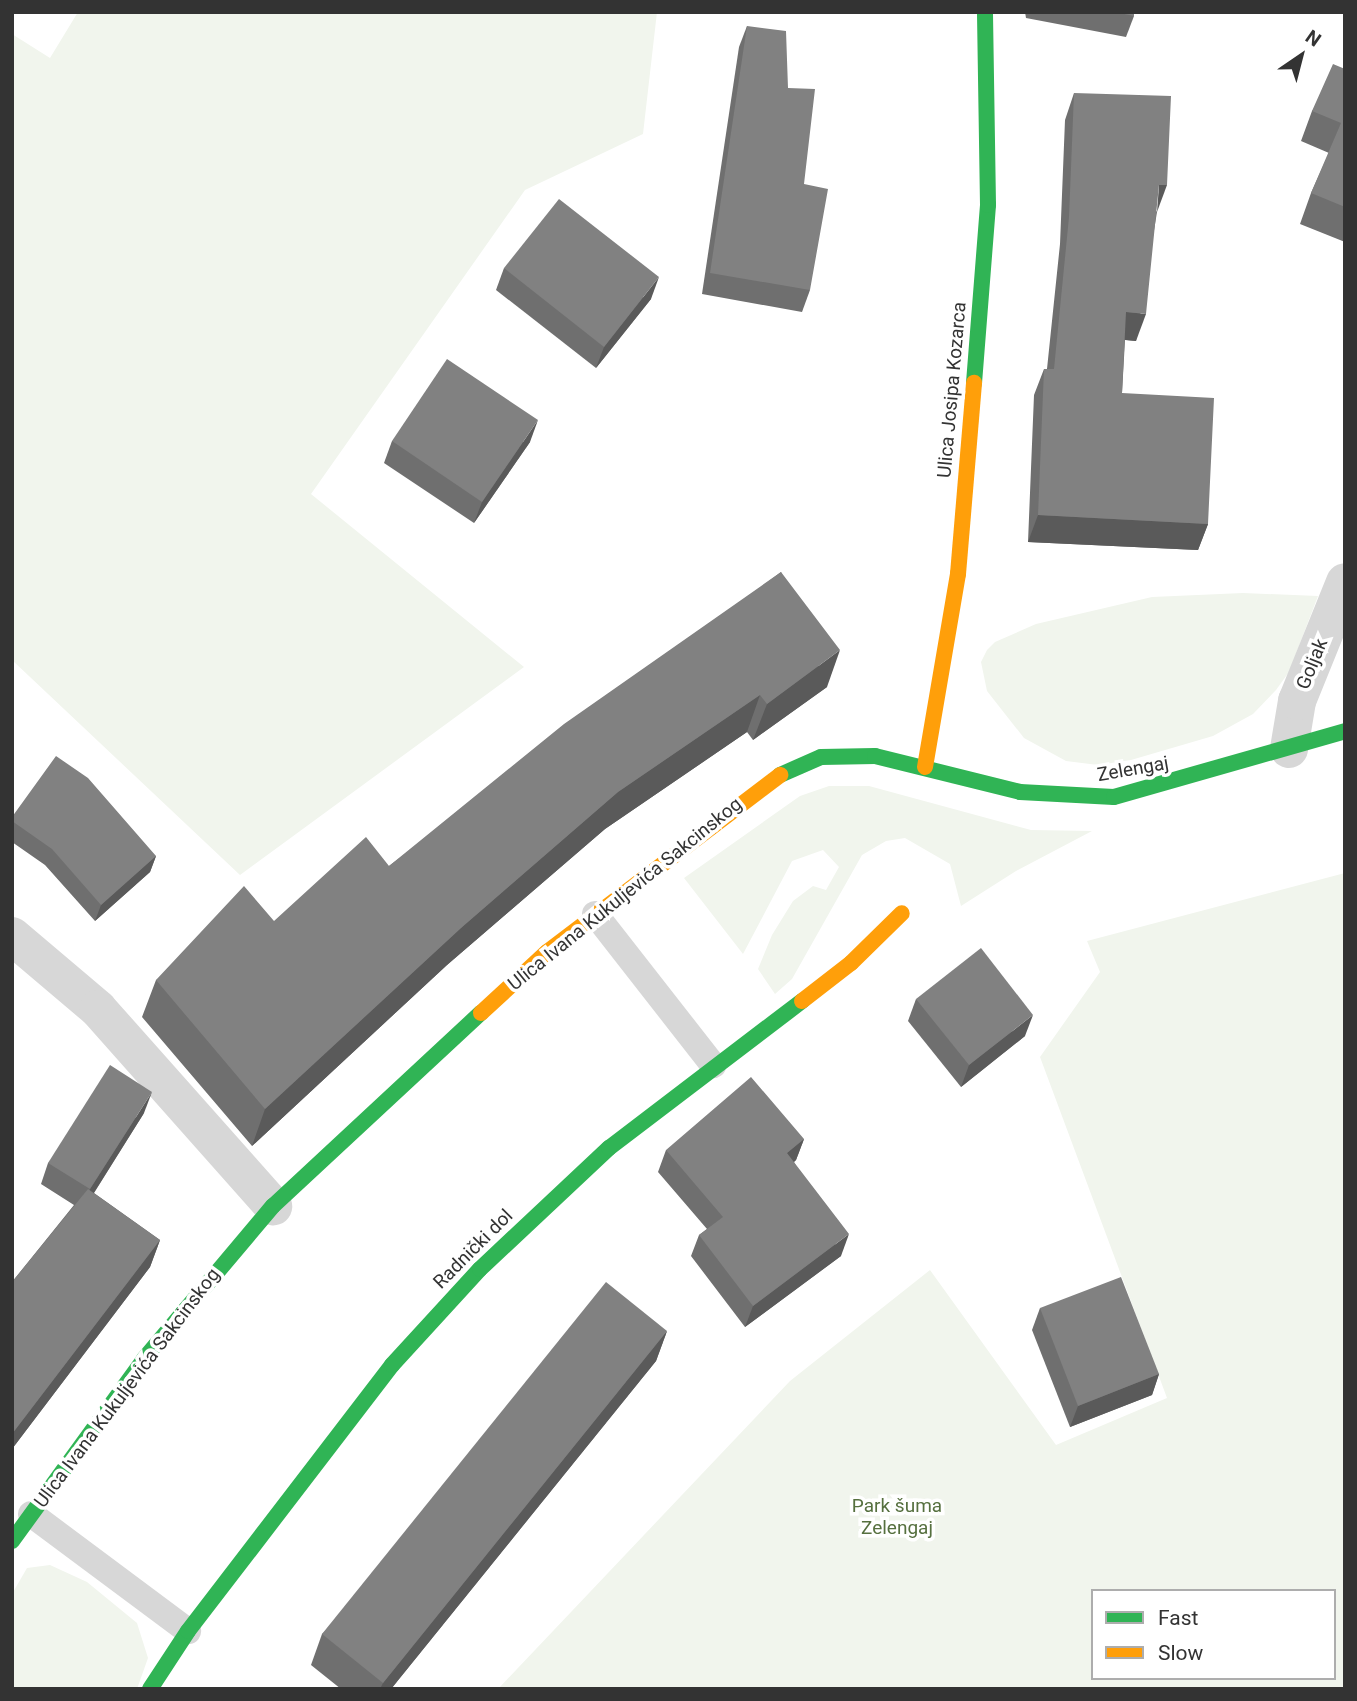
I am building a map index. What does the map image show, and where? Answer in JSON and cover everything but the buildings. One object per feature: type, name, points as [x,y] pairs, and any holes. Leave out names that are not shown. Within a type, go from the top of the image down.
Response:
[{"type":"street","name":"Ulica Josipa Kozarca","points":[[925,768],[957,586],[988,205],[985,12]]},
{"type":"street","name":"Goljak","points":[[1289,749],[1297,701],[1345,582]]},
{"type":"street","name":"Zelengaj","points":[[925,768],[1020,792],[1114,797],[1345,731]]},
{"type":"street","name":"Ulica Ivana Kukuljevića Sakcinskog","points":[[12,1541],[144,1359],[272,1206],[425,1062],[595,914],[789,768],[847,754],[925,768]]},
{"type":"street","name":"Radnički dol","points":[[150,1689],[188,1631],[392,1365],[480,1269],[609,1148],[713,1065],[851,962],[902,913]]},
{"type":"street","points":[[12,936],[98,1009],[272,1206]]},
{"type":"lane","points":[[595,914],[713,1065]]},
{"type":"lane","points":[[31,1514],[188,1631]]},
{"type":"green space","points":[[78,12],[657,12],[643,134],[525,190],[311,494],[524,667],[240,875],[12,660],[12,34],[50,58]]},
{"type":"green space","points":[[1243,593],[1318,596],[1289,672],[1276,690],[1253,714],[1213,736],[1131,760],[1098,765],[1066,761],[1024,738],[987,691],[981,662],[987,650],[995,642],[1036,624],[1152,597]]},
{"type":"green space","points":[[829,786],[869,786],[1031,830],[1092,831],[1016,871],[961,906],[950,864],[905,838],[886,841],[862,855],[792,979],[775,994],[758,969],[772,935],[793,901],[813,886],[826,890],[839,867],[823,850],[792,861],[743,954],[684,878],[800,796]]},
{"type":"green space","name":"Park šuma Zelengaj","points":[[1345,873],[1345,1689],[498,1689],[790,1381],[930,1270],[1056,1445],[1167,1398],[1040,1057],[1100,972],[1087,941]]},
{"type":"green space","points":[[50,1565],[87,1582],[137,1623],[148,1658],[137,1689],[12,1689],[12,1594],[27,1568]]},
{"type":"traffic: fast","points":[[974,383],[988,205],[985,12]]},
{"type":"traffic: fast","points":[[780,775],[821,757],[875,756],[1020,792],[1114,797],[1345,731]]},
{"type":"traffic: fast","points":[[150,1689],[188,1631],[392,1365],[480,1269],[609,1148],[802,1001]]},
{"type":"traffic: fast","points":[[12,1541],[144,1359],[273,1206],[481,1013]]},
{"type":"traffic: slow","points":[[925,767],[958,574],[974,383]]},
{"type":"traffic: slow","points":[[481,1013],[547,952],[780,775]]},
{"type":"traffic: slow","points":[[802,1001],[851,963],[902,913]]}]
